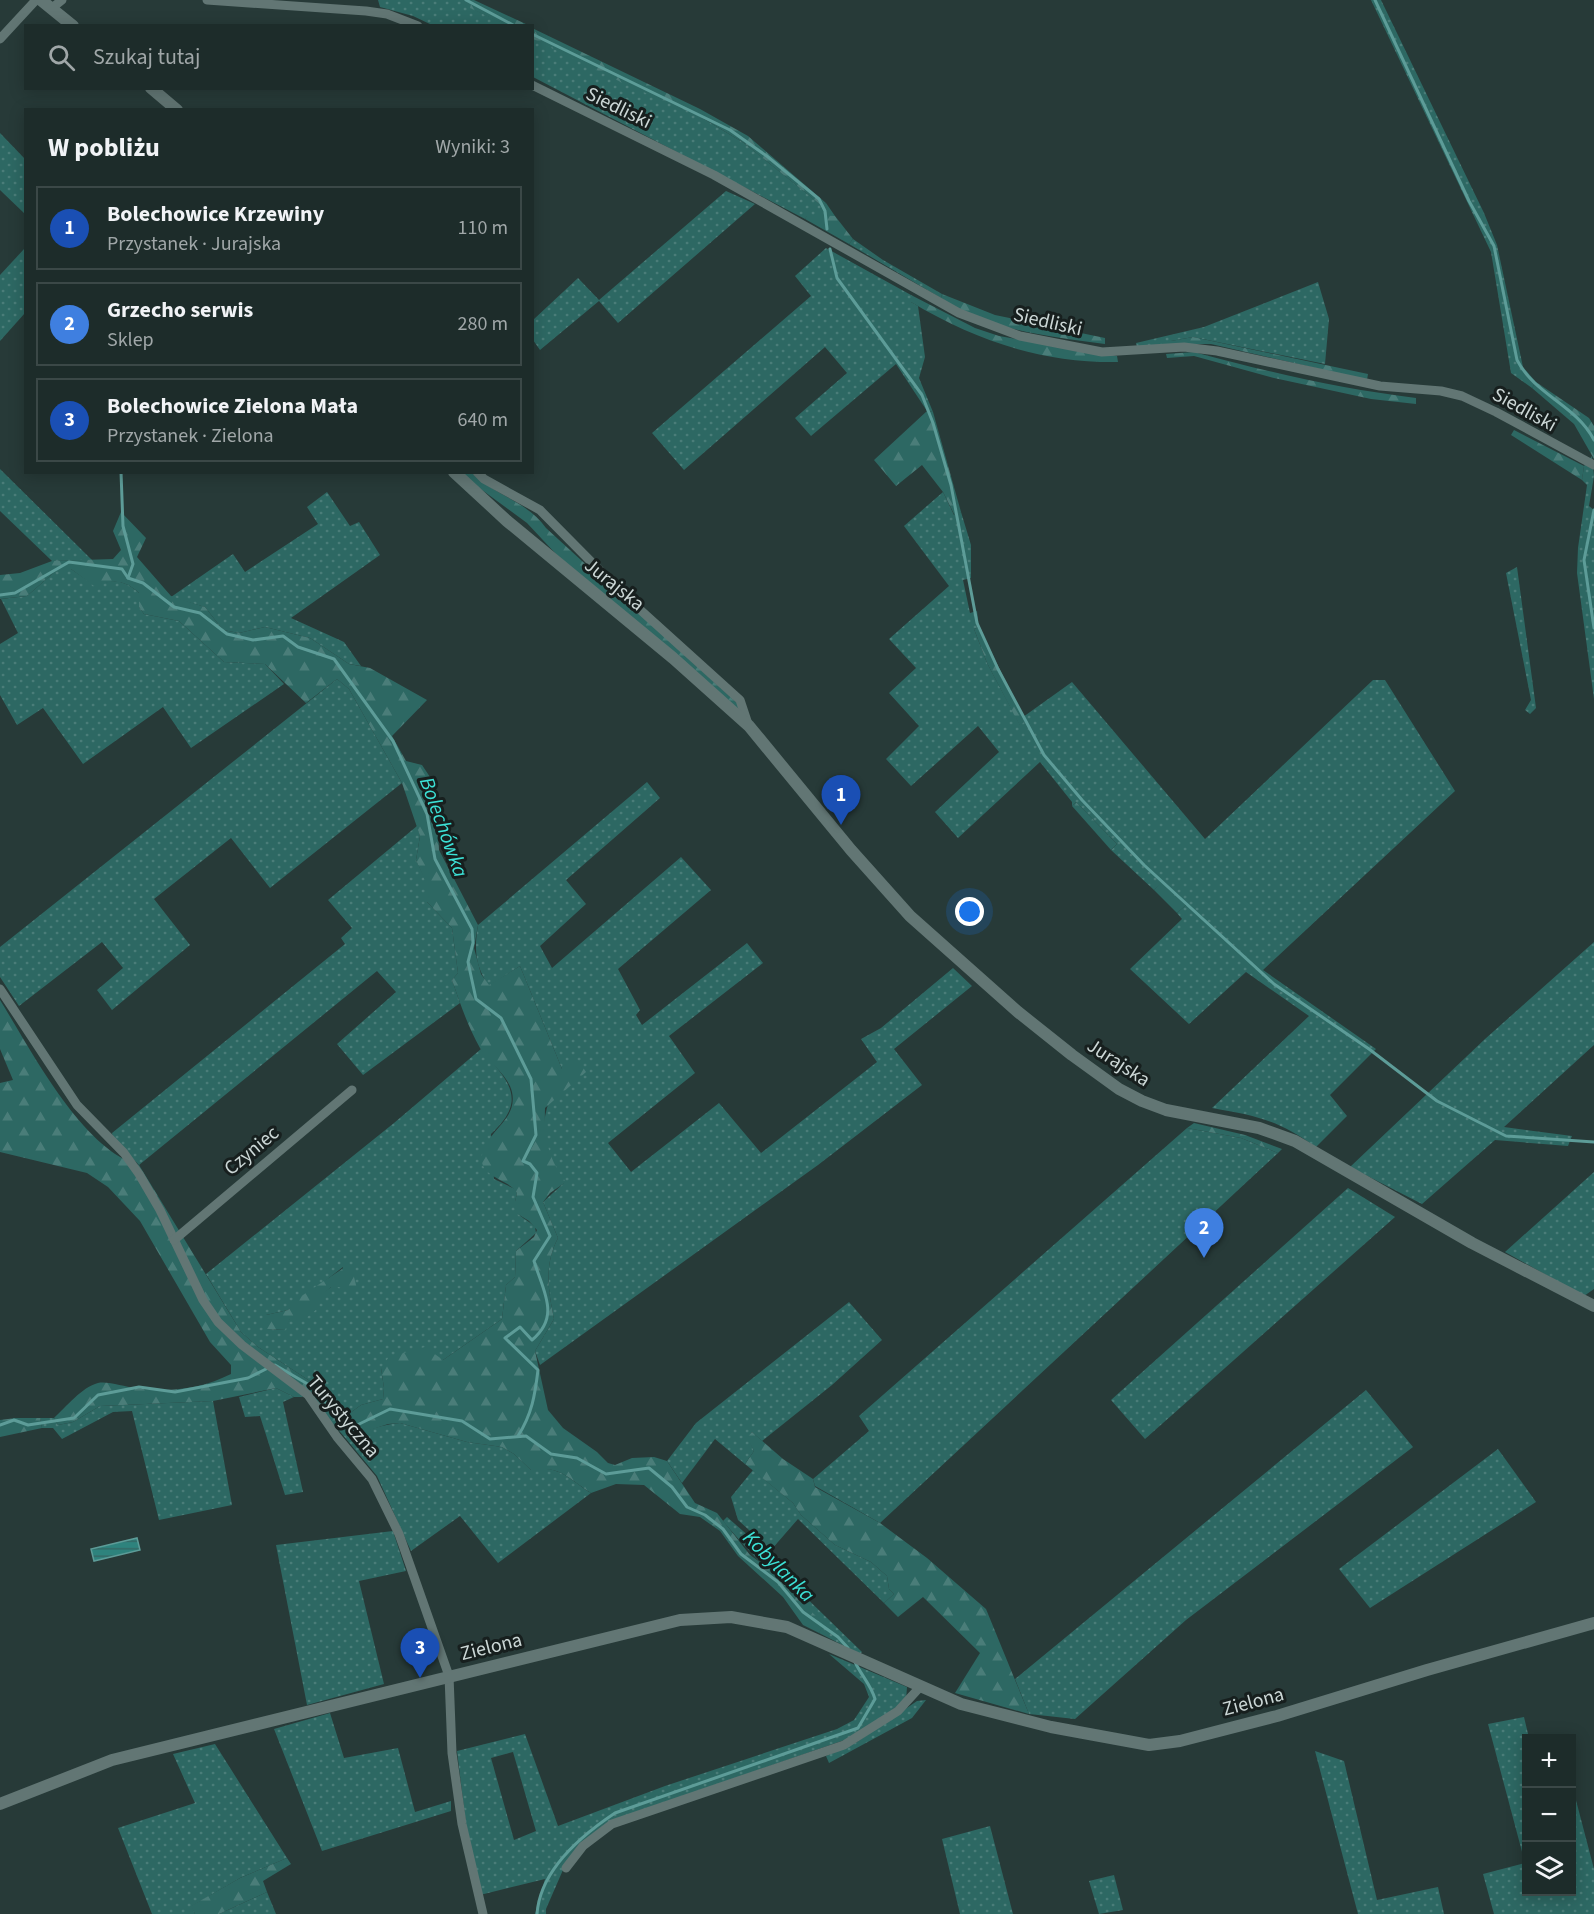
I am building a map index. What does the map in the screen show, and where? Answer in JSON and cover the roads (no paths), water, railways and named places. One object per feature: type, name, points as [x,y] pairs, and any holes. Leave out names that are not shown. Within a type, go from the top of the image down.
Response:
[{"type":"street","points":[[0,39],[36,0]]},
{"type":"street","points":[[41,0],[57,4],[72,24]]},
{"type":"street","points":[[207,0],[366,10],[412,24]]},
{"type":"street","name":"Siedliski","points":[[534,86],[714,175],[959,313],[1020,336],[1102,352],[1184,347],[1218,351],[1380,386],[1441,391],[1462,396],[1496,412],[1594,465]]},
{"type":"street","points":[[153,90],[175,108]]},
{"type":"street","name":"Jurajska","points":[[456,474],[500,514],[673,658],[748,726],[851,850],[927,932],[1018,1012],[1119,1089],[1166,1110],[1259,1128],[1295,1141],[1472,1243],[1594,1306]]},
{"type":"street","name":"Jurajska","points":[[479,474],[540,510],[626,597],[740,700],[748,726]]},
{"type":"street","name":"Turystyczna","points":[[0,989],[77,1105],[124,1153],[139,1174],[203,1300],[218,1322],[242,1345],[308,1395],[337,1437],[372,1479],[399,1534],[449,1676],[452,1754],[458,1800],[467,1856],[483,1914]]},
{"type":"street","name":"Czyniec","points":[[174,1240],[352,1090]]},
{"type":"street","name":"Zielona","points":[[0,1803],[112,1760],[449,1676],[687,1620],[731,1617],[787,1627],[920,1687],[982,1710],[1117,1741],[1149,1745],[1180,1741],[1282,1714],[1435,1667],[1594,1623]]},
{"type":"street","points":[[566,1868],[583,1846],[612,1824],[844,1745],[898,1711],[920,1687]]},
{"type":"waterway","points":[[466,0],[511,24]]},
{"type":"waterway","points":[[1375,0],[1469,201],[1494,246],[1517,360],[1534,382],[1577,418],[1594,440]]},
{"type":"waterway","points":[[534,35],[730,130],[768,157],[819,199],[825,211],[827,229]]},
{"type":"waterway","points":[[830,249],[837,278],[922,395],[933,423],[951,485],[977,623],[998,669],[1044,755],[1082,800],[1144,865],[1274,984],[1369,1049],[1437,1101],[1506,1136],[1594,1142]]},
{"type":"waterway","points":[[121,474],[123,526],[133,564],[128,578]]},
{"type":"waterway","points":[[1594,510],[1584,560],[1594,628]]},
{"type":"waterway","name":"Bolechówka","points":[[0,595],[15,593],[69,562],[122,569],[128,578],[143,583],[174,607],[200,613],[227,634],[253,640],[283,636],[298,647],[334,659],[393,741],[427,814],[435,859],[472,929],[473,943],[468,962],[476,999],[501,1018],[531,1079],[536,1135],[523,1161],[530,1164],[537,1173],[533,1197],[550,1236],[534,1261],[545,1293],[548,1312],[541,1331],[532,1340],[520,1327],[505,1338],[538,1370],[532,1404],[527,1420],[518,1436]]},
{"type":"waterway","name":"Kobylanka","points":[[275,1365],[318,1390],[340,1424],[349,1429],[390,1409],[462,1421],[490,1439],[526,1436],[551,1454],[577,1458],[606,1474],[649,1468],[672,1487],[687,1507],[705,1515],[723,1529],[741,1554],[778,1582],[803,1612],[838,1637],[848,1648]]},
{"type":"waterway","name":"Kobylanka","points":[[0,1425],[14,1420],[28,1425],[74,1418],[98,1395],[139,1387],[175,1392],[248,1378],[266,1369]]},
{"type":"waterway","name":"Kobylanka","points":[[537,1914],[540,1898],[554,1869],[577,1843],[615,1813],[858,1728],[875,1699],[855,1662]]},
{"type":"place","name":"Bolechowice Krzewiny","points":[[841,825]]},
{"type":"place","name":"Grzecho serwis","points":[[1204,1258]]},
{"type":"place","name":"Bolechowice Zielona Mała","points":[[420,1678]]}]
